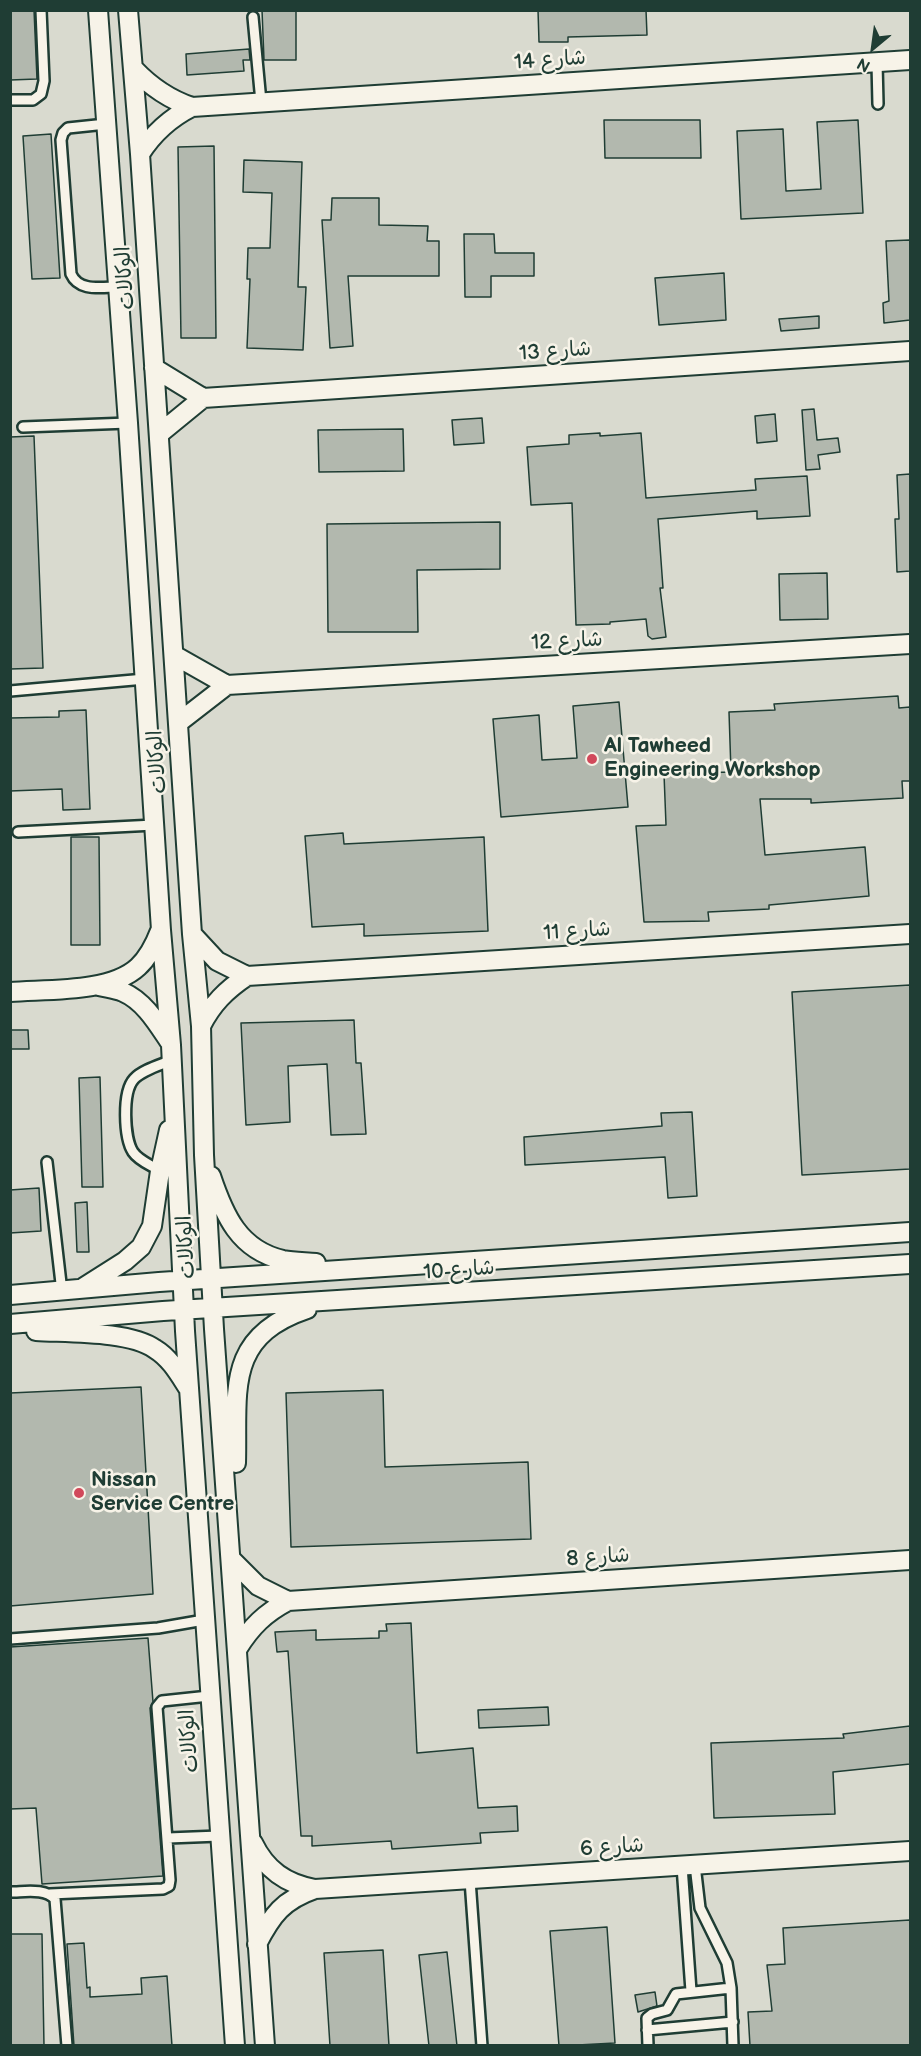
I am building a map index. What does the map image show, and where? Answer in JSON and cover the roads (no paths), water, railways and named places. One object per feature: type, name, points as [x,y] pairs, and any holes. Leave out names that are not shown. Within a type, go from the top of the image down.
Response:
[{"type":"street","name":"الوكالات","points":[[98,10],[171,1053],[184,1310],[235,2046]]},
{"type":"street","name":"الوكالات","points":[[128,10],[140,154],[192,934],[201,1026],[204,1155],[211,1279],[265,2046]]},
{"type":"street","name":"شارع 14","points":[[140,154],[161,126],[192,107],[910,60]]},
{"type":"street","name":"شارع 14","points":[[134,69],[160,93],[192,107]]},
{"type":"street","name":"شارع 13","points":[[203,398],[910,351]]},
{"type":"street","points":[[154,368],[203,398],[159,434]]},
{"type":"street","name":"شارع 12","points":[[227,685],[910,644]]},
{"type":"street","points":[[174,655],[227,685],[178,723]]},
{"type":"street","points":[[10,992],[98,986],[119,980],[138,967],[152,949],[161,930]]},
{"type":"street","points":[[192,934],[217,961],[247,976],[219,997],[201,1026]]},
{"type":"street","name":"شارع 11","points":[[247,976],[910,934]]},
{"type":"street","points":[[98,986],[124,992],[139,1003],[157,1022],[171,1053]]},
{"type":"street","name":"الوكالات","points":[[71,1291],[112,1271],[141,1247],[153,1226],[160,1171],[173,1111]]},
{"type":"street","name":"شارع 10","points":[[204,1155],[222,1208],[233,1227],[256,1248],[284,1260],[371,1267]]},
{"type":"street","name":"شارع 10","points":[[10,1296],[371,1267],[910,1233]]},
{"type":"street","name":"شارع 10","points":[[10,1326],[184,1310],[910,1263]]},
{"type":"street","name":"الوكالات","points":[[228,1512],[236,1462],[237,1383],[249,1349],[266,1331],[283,1318],[331,1302]]},
{"type":"street","name":"شارع 10","points":[[10,1326],[125,1337],[143,1342],[156,1349],[168,1360],[190,1391]]},
{"type":"street","points":[[231,1560],[258,1586],[288,1601]]},
{"type":"street","name":"شارع 8","points":[[238,1648],[249,1630],[260,1619],[288,1601],[910,1560]]},
{"type":"street","name":"شارع 6","points":[[252,1841],[265,1863],[283,1879],[299,1886],[315,1889],[910,1851]]},
{"type":"street","name":"شارع 6","points":[[257,1944],[274,1914],[300,1894],[315,1889]]},
{"type":"lane","points":[[10,100],[33,100],[41,94],[44,81],[41,10]]},
{"type":"lane","points":[[254,17],[261,102]]},
{"type":"lane","points":[[877,63],[878,104]]},
{"type":"lane","points":[[106,124],[68,128],[61,140],[70,263],[71,274],[75,282],[84,287],[118,287]]},
{"type":"lane","points":[[23,427],[128,423]]},
{"type":"lane","points":[[10,691],[145,679]]},
{"type":"lane","points":[[18,832],[154,825]]},
{"type":"lane","points":[[160,1171],[137,1158],[132,1151],[129,1143],[125,1102],[128,1086],[135,1077],[171,1053]]},
{"type":"lane","points":[[47,1162],[71,1291]]},
{"type":"lane","points":[[10,1639],[158,1628],[204,1620]]},
{"type":"lane","points":[[10,1892],[50,1894],[166,1888],[170,1880],[158,1704],[169,1700],[209,1696]]},
{"type":"lane","points":[[168,1838],[219,1836]]},
{"type":"lane","points":[[688,1866],[700,1908],[725,1958],[731,1988],[734,2046]]},
{"type":"lane","points":[[688,1866],[691,1991]]},
{"type":"lane","points":[[470,1880],[482,2046]]},
{"type":"lane","points":[[50,1894],[57,1904],[67,2046]]},
{"type":"lane","points":[[648,2046],[649,2016],[667,2010],[675,1994],[731,1988]]},
{"type":"lane","points":[[647,2030],[732,2022]]},
{"type":"place","name":"Al Tawheed Engineering Workshop","points":[[592,759]]},
{"type":"place","name":"Nissan Service Centre","points":[[79,1493]]}]
